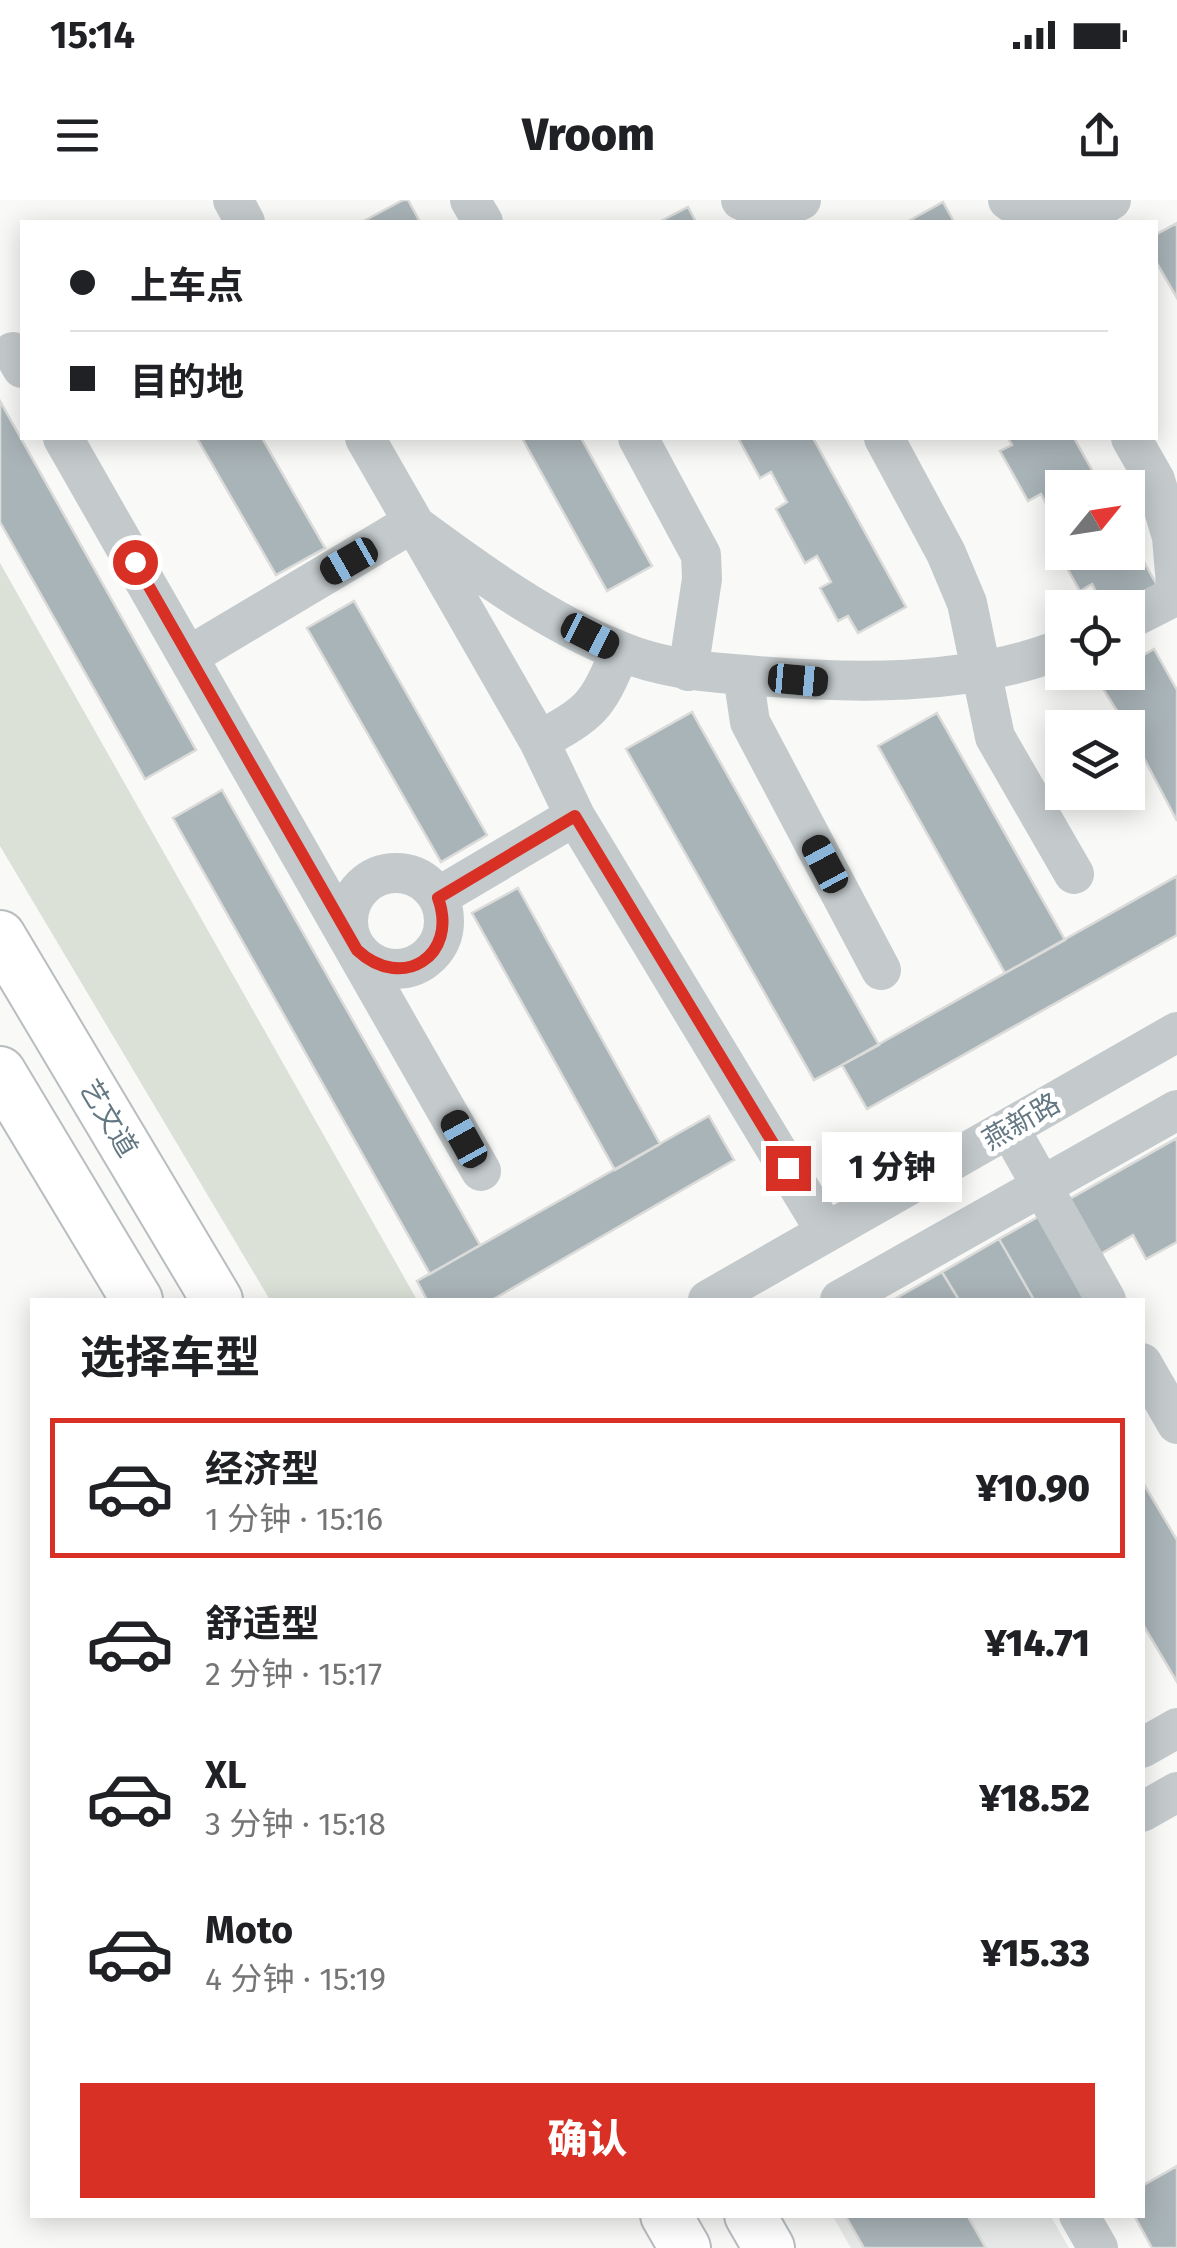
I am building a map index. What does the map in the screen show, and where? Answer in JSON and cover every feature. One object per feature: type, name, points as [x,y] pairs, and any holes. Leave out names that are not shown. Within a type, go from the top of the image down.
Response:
[{"type":"main road","name":"艺文道","points":[[0,936],[216,1298]]},
{"type":"main road","points":[[0,1072],[136,1298]]},
{"type":"main road","points":[[668,2218],[684,2248]]},
{"type":"main road","points":[[752,2218],[769,2248]]},
{"type":"street","points":[[741,200],[761,208],[780,208],[800,200]]},
{"type":"street","points":[[1018,210],[1044,216],[1081,215],[1111,200]]},
{"type":"street","points":[[64,440],[481,1171]]},
{"type":"street","points":[[366,440],[539,741],[575,816],[826,1232]]},
{"type":"street","points":[[639,440],[701,554],[702,580],[688,671]]},
{"type":"street","points":[[885,440],[946,553],[968,603],[995,737],[1074,874]]},
{"type":"street","points":[[1132,440],[1154,480],[1172,537],[1177,596],[1145,612]]},
{"type":"street","points":[[190,656],[412,523]]},
{"type":"street","points":[[412,523],[485,576],[620,652],[688,671],[825,682],[980,672],[1045,655]]},
{"type":"street","points":[[539,741],[586,715],[605,688],[620,652]]},
{"type":"street","points":[[743,675],[750,722],[881,970]]},
{"type":"street","points":[[438,898],[575,816]]},
{"type":"street","points":[[401,873],[416,877],[438,898],[444,913],[444,929],[429,957],[415,966],[383,967],[357,950],[349,918],[352,903],[371,880],[401,873]]},
{"type":"street","name":"燕新路","points":[[720,1297],[826,1232],[1177,1032]]},
{"type":"street","points":[[844,1298],[1177,1110]]},
{"type":"street","points":[[1009,1128],[1105,1298]]},
{"type":"street","points":[[1145,1746],[1177,1728]]},
{"type":"street","points":[[1145,1810],[1177,1792]]},
{"type":"street","points":[[1081,2218],[1098,2248]]},
{"type":"shaded area","points":[[0,563],[416,1298],[269,1298],[0,846]]},
{"type":"shaded area","points":[[834,2218],[1052,2218],[1069,2248],[851,2248]]},
{"type":"building","points":[[408,200],[419,220],[366,220]]},
{"type":"building","points":[[943,202],[953,220],[911,220]]},
{"type":"building","points":[[688,207],[695,220],[663,220]]},
{"type":"building","points":[[1177,223],[1177,298],[1158,265],[1158,233]]},
{"type":"building","points":[[0,401],[196,750],[145,779],[0,522]]},
{"type":"building","points":[[198,440],[263,440],[325,548],[276,575]]},
{"type":"building","points":[[523,440],[582,440],[652,566],[607,591]]},
{"type":"building","points":[[739,440],[814,440],[906,607],[858,633],[848,616],[838,621],[820,588],[831,582],[817,556],[805,563],[776,509],[787,502],[771,472],[760,478]]},
{"type":"building","points":[[1009,440],[1075,440],[1092,470],[1045,470],[1045,502],[1041,494],[1028,501],[1000,451],[1012,445]]},
{"type":"building","points":[[1145,564],[1158,587],[1145,595],[1145,590],[1095,590],[1092,584],[1079,590],[1068,570],[1145,570]]},
{"type":"building","points":[[354,601],[487,835],[441,862],[307,628]]},
{"type":"building","points":[[1154,649],[1177,690],[1177,821],[1145,760],[1145,710],[1117,710],[1104,690],[1145,690],[1145,654]]},
{"type":"building","points":[[692,712],[879,1045],[814,1080],[626,749]]},
{"type":"building","points":[[937,713],[1065,940],[1005,973],[878,746]]},
{"type":"building","points":[[222,790],[480,1245],[430,1274],[173,818]]},
{"type":"building","points":[[1177,876],[1177,935],[867,1109],[842,1065]]},
{"type":"building","points":[[518,888],[660,1144],[615,1170],[472,913]]},
{"type":"building","points":[[709,1116],[734,1160],[495,1298],[426,1298],[417,1281]]},
{"type":"building","points":[[1177,1138],[1177,1242],[1146,1259],[1133,1235],[1072,1271],[1088,1298],[1033,1298],[999,1239]]},
{"type":"building","points":[[999,1239],[1033,1298],[958,1298],[942,1272]]},
{"type":"building","points":[[942,1272],[958,1298],[896,1298]]},
{"type":"building","points":[[1145,1486],[1177,1540],[1177,1682],[1145,1628]]},
{"type":"building","points":[[1177,2166],[1177,2248],[1152,2248],[1136,2218],[1145,2218],[1145,2184]]},
{"type":"building","points":[[847,2218],[969,2218],[986,2248],[864,2248]]},
{"type":"route","points":[[135,562],[357,950],[383,967],[415,966],[429,957],[444,929],[444,913],[438,898],[575,816],[788,1168]]}]
